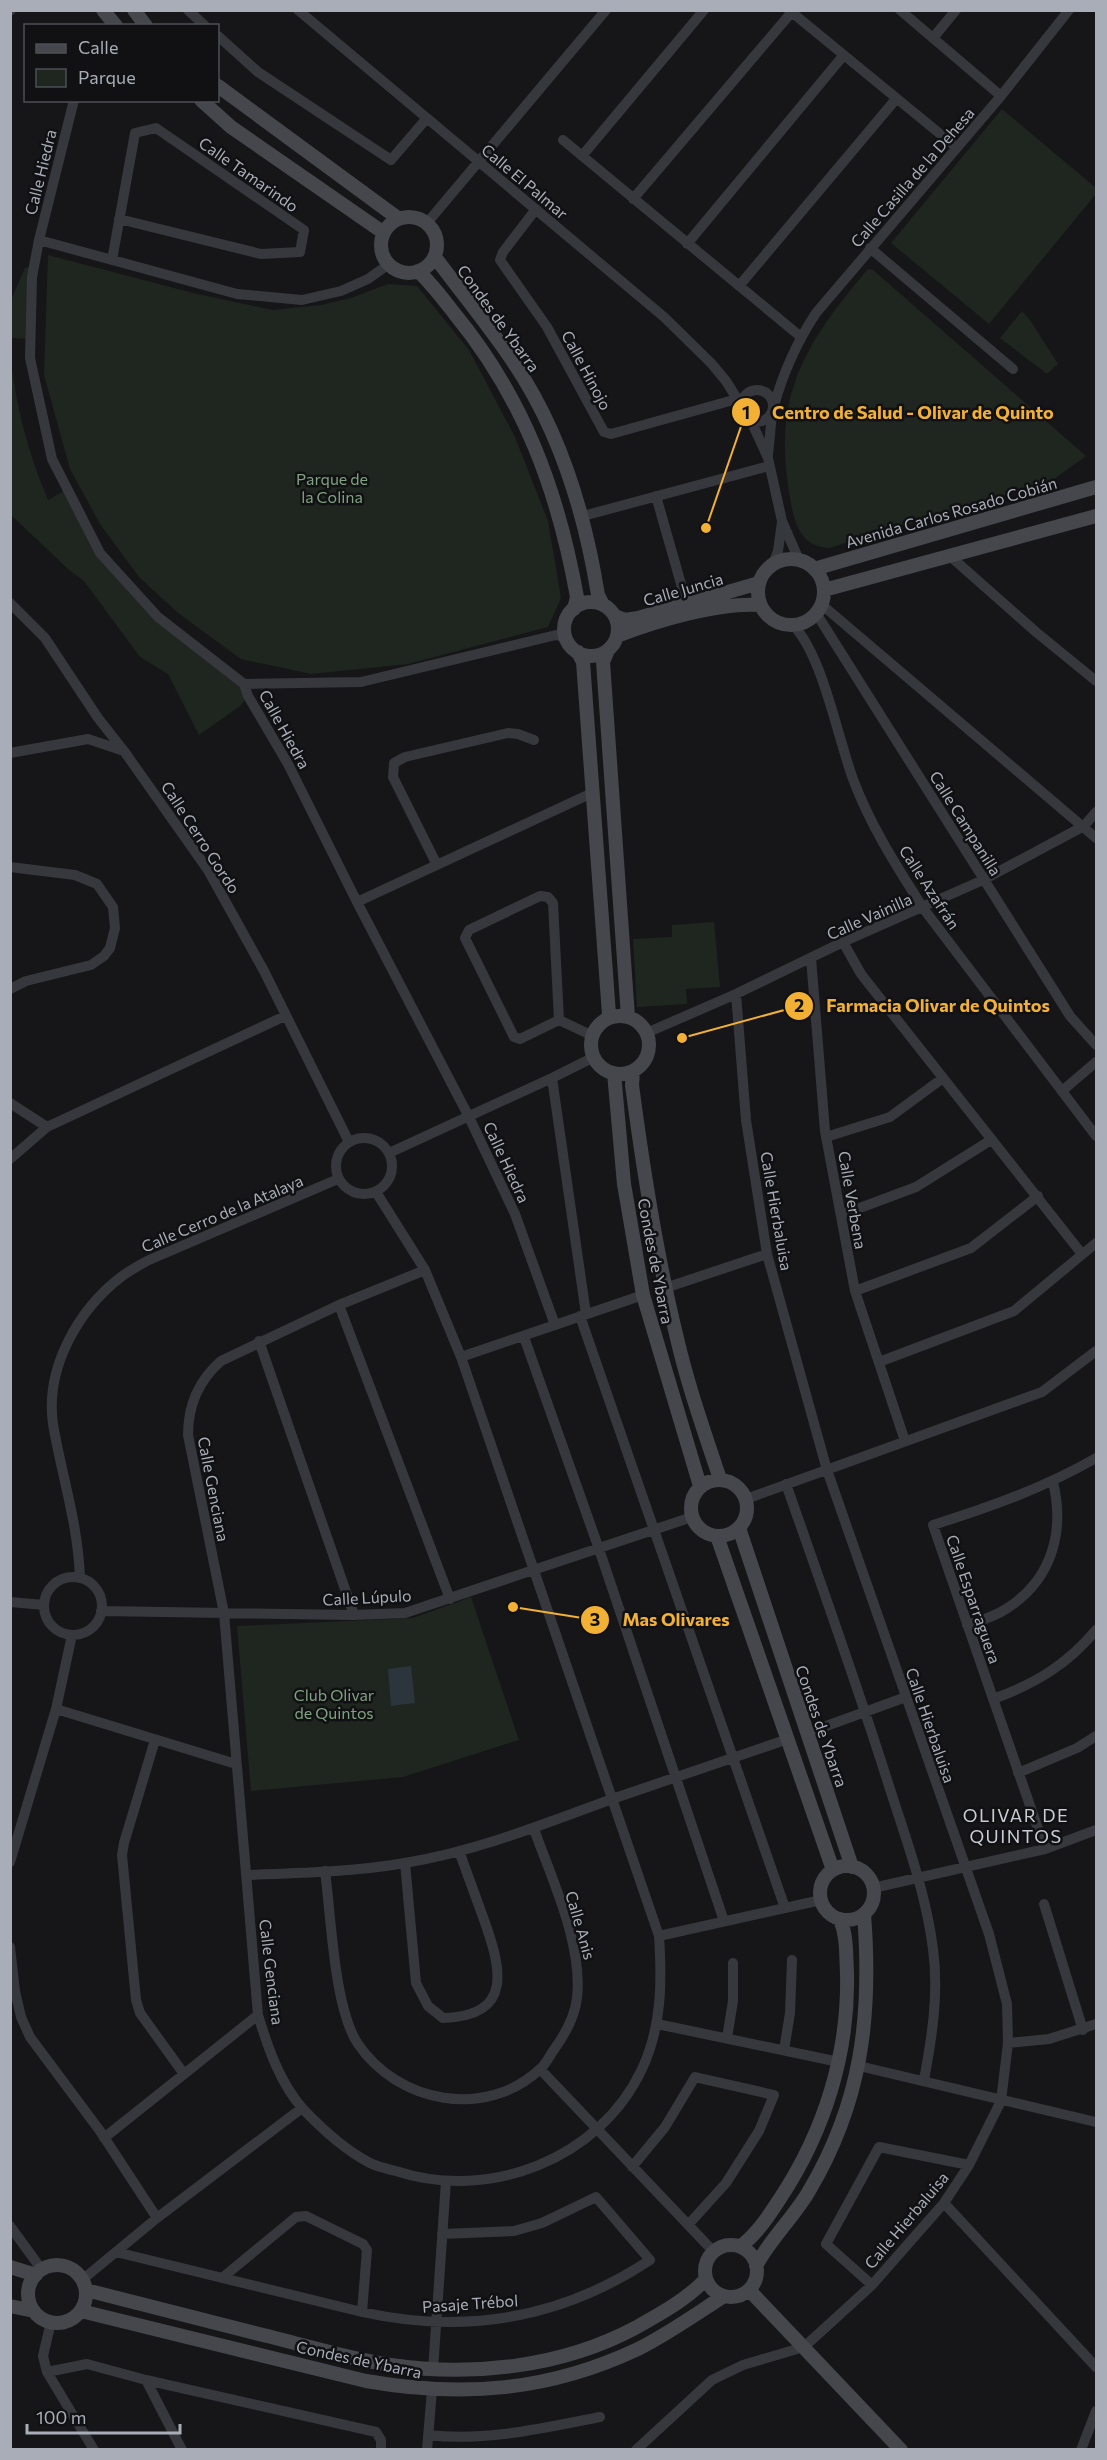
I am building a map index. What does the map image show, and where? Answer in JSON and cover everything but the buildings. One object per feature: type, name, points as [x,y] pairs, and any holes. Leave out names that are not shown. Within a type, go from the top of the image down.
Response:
[{"type":"main road","points":[[134,10],[144,24]]},
{"type":"main road","points":[[219,87],[399,219]]},
{"type":"main road","points":[[203,102],[231,127],[384,233]]},
{"type":"main road","points":[[414,217],[427,223],[437,239],[435,257],[425,268],[418,271],[400,271],[389,264],[382,249],[384,233],[388,227],[399,219],[414,217]]},
{"type":"main road","name":"Condes de Ybarra","points":[[435,257],[515,364],[534,396],[560,453],[583,516],[598,595],[603,604]]},
{"type":"main road","name":"Condes de Ybarra","points":[[418,271],[481,346],[524,420],[543,466],[561,520],[578,597],[574,609]]},
{"type":"main road","name":"Avenida Carlos Rosado Cobián","points":[[814,569],[1096,487]]},
{"type":"main road","points":[[824,590],[1096,516]]},
{"type":"main road","points":[[781,560],[799,560],[814,569],[824,590],[819,608],[802,623],[793,625],[774,620],[760,605],[759,583],[773,564],[781,560]]},
{"type":"main road","name":"Calle Juncia","points":[[615,616],[625,620],[638,618],[759,583]]},
{"type":"main road","points":[[607,1019],[609,1014],[583,662],[578,652],[562,634],[569,614],[574,609],[588,603],[603,604],[615,616],[618,629],[617,636],[603,662],[628,1017]]},
{"type":"main road","name":"Calle Juncia","points":[[617,636],[640,627],[716,608],[742,603],[760,605]]},
{"type":"main road","points":[[578,652],[593,656],[608,650]]},
{"type":"main road","points":[[628,1017],[643,1027],[648,1036],[648,1052],[640,1066],[633,1071],[614,1073],[606,1070],[594,1057],[593,1036],[607,1019],[628,1017]]},
{"type":"main road","name":"Condes de Ybarra","points":[[633,1071],[632,1085],[644,1179],[665,1288],[690,1388],[720,1479]]},
{"type":"main road","name":"Condes de Ybarra","points":[[614,1073],[624,1184],[643,1295],[700,1486]]},
{"type":"main road","points":[[713,1479],[720,1479],[735,1484],[746,1499],[747,1513],[739,1528],[725,1536],[702,1531],[692,1517],[691,1500],[700,1486],[713,1479]]},
{"type":"main road","name":"Condes de Ybarra","points":[[739,1528],[852,1867]]},
{"type":"main road","points":[[717,1536],[833,1870]]},
{"type":"main road","points":[[852,1867],[866,1874],[873,1888],[872,1902],[864,1914],[848,1920],[840,1919],[825,1908],[821,1900],[822,1883],[833,1870],[852,1867]]},
{"type":"main road","points":[[756,2266],[822,2168],[852,2095],[866,2020],[864,1914]]},
{"type":"main road","points":[[741,2247],[771,2212],[811,2145],[832,2090],[839,2062],[847,1992],[845,1931],[840,1919]]},
{"type":"main road","points":[[725,2246],[741,2247],[752,2254],[756,2266],[756,2283],[745,2294],[723,2296],[715,2291],[706,2279],[706,2265],[713,2251],[725,2246]]},
{"type":"main road","points":[[10,2306],[34,2311],[51,2322],[67,2321],[81,2311],[86,2298],[84,2285],[69,2268],[50,2266],[39,2272],[30,2284],[29,2292],[34,2311]]},
{"type":"main road","points":[[10,2267],[39,2272]]},
{"type":"main road","name":"Condes de Ybarra","points":[[84,2285],[336,2353],[390,2365],[434,2370],[497,2368],[592,2347],[656,2316],[694,2291],[706,2279]]},
{"type":"main road","points":[[750,2290],[901,2450]]},
{"type":"main road","name":"Condes de Ybarra","points":[[81,2311],[366,2381],[432,2390],[498,2390],[584,2372],[640,2348],[723,2296]]},
{"type":"street","points":[[188,10],[203,24]]},
{"type":"street","name":"Calle El Palmar","points":[[298,10],[689,340],[726,381],[739,402]]},
{"type":"street","points":[[427,223],[606,10]]},
{"type":"street","points":[[582,156],[704,10]]},
{"type":"street","points":[[900,10],[1001,96]]},
{"type":"street","points":[[933,38],[956,10]]},
{"type":"street","name":"Calle Casilla de la Dehesa","points":[[773,409],[786,369],[801,337],[816,313],[1001,96],[1069,10]]},
{"type":"street","points":[[633,199],[790,12],[956,147]]},
{"type":"street","points":[[219,37],[258,72],[391,160],[427,118]]},
{"type":"street","points":[[687,243],[843,56]]},
{"type":"street","points":[[739,286],[896,99]]},
{"type":"street","name":"Calle Hiedra","points":[[74,102],[32,277],[30,358],[52,459],[100,553],[158,616],[244,684],[248,696],[288,764],[469,1117],[515,1214],[555,1325]]},
{"type":"street","name":"Calle Tamarindo","points":[[111,260],[135,133],[156,128],[304,230],[300,252],[261,254],[119,219]]},
{"type":"street","points":[[563,140],[801,337]]},
{"type":"street","name":"Calle Hinojo","points":[[536,209],[503,252],[501,261],[547,327],[604,432],[611,434],[739,402]]},
{"type":"street","points":[[39,240],[237,294],[302,300],[341,291],[368,279],[389,264]]},
{"type":"street","points":[[870,248],[1013,369]]},
{"type":"street","name":"Calle Casilla de la Dehesa","points":[[762,390],[771,385],[786,369]]},
{"type":"street","name":"Calle El Palmar","points":[[726,381],[747,393]]},
{"type":"street","points":[[768,462],[773,409],[771,396],[757,389],[747,393],[739,402],[743,415],[752,422],[768,462],[782,521],[799,560]]},
{"type":"street","points":[[752,422],[766,420],[773,409]]},
{"type":"street","points":[[583,516],[768,462]]},
{"type":"street","points":[[656,496],[687,605]]},
{"type":"street","points":[[773,564],[778,551],[782,521]]},
{"type":"street","points":[[950,556],[1036,632],[1096,681]]},
{"type":"street","name":"Calle Cerro Gordo","points":[[10,603],[45,638],[98,718],[208,870],[264,971],[350,1142]]},
{"type":"street","points":[[819,608],[841,620],[1096,838]]},
{"type":"street","name":"Calle Campanilla","points":[[819,608],[983,880],[1070,1016],[1096,1045]]},
{"type":"street","name":"Calle Azafrán","points":[[793,625],[808,644],[853,779],[868,814],[923,908],[1096,1136]]},
{"type":"street","points":[[244,684],[361,682],[562,634]]},
{"type":"street","points":[[88,739],[98,728],[98,718]]},
{"type":"street","points":[[437,865],[393,777],[394,763],[405,757],[508,733],[534,740]]},
{"type":"street","points":[[10,753],[88,739],[124,751]]},
{"type":"street","points":[[357,902],[592,793]]},
{"type":"street","name":"Calle Vainilla","points":[[648,1036],[651,1031],[983,880],[1083,826],[1096,812]]},
{"type":"street","points":[[10,867],[75,875],[97,884],[113,908],[115,928],[110,948],[104,956],[90,965],[26,981],[10,990]]},
{"type":"street","points":[[540,896],[548,897],[553,903],[559,1020],[520,1039],[514,1037],[465,938],[469,930],[540,896]]},
{"type":"street","points":[[843,942],[861,974],[1082,1254]]},
{"type":"street","name":"Calle Verbena","points":[[811,958],[826,1137],[855,1291],[905,1441]]},
{"type":"street","name":"Calle Hierbaluisa","points":[[640,2448],[712,2380],[743,2365],[804,2347],[872,2285],[944,2203],[969,2165],[1001,2101],[1008,2043],[1007,2004],[1000,1969],[827,1470],[766,1254],[746,1120],[736,994]]},
{"type":"street","points":[[10,1159],[46,1127],[285,1016]]},
{"type":"street","points":[[559,1020],[593,1036]]},
{"type":"street","points":[[389,1153],[594,1057]]},
{"type":"street","points":[[1062,1091],[1096,1062]]},
{"type":"street","points":[[552,1078],[583,1315],[784,1908]]},
{"type":"street","points":[[826,1137],[890,1117],[943,1078]]},
{"type":"street","points":[[10,1103],[46,1127]]},
{"type":"street","points":[[358,1138],[376,1140],[389,1153],[392,1161],[389,1179],[376,1192],[359,1194],[344,1186],[338,1179],[336,1162],[338,1154],[350,1142],[358,1138]]},
{"type":"street","points":[[841,1215],[916,1187],[991,1140]]},
{"type":"street","name":"Calle Cerro de la Atalaya","points":[[80,1578],[75,1522],[53,1424],[52,1404],[60,1360],[76,1326],[93,1303],[122,1277],[149,1260],[338,1179]]},
{"type":"street","name":"Calle Genciana","points":[[376,1192],[424,1270],[461,1357],[659,1936],[662,1987],[657,2024],[642,2069],[622,2102],[596,2130],[570,2150],[541,2165],[509,2176],[476,2182],[414,2177],[371,2163],[340,2143],[302,2108],[283,2079],[267,2044],[258,2015],[224,1613],[188,1436],[188,1417],[201,1384],[209,1372],[221,1361],[339,1305],[424,1270]]},
{"type":"street","points":[[855,1291],[971,1248],[1038,1196]]},
{"type":"street","points":[[879,1362],[1014,1311],[1096,1243]]},
{"type":"street","points":[[665,1288],[766,1254]]},
{"type":"street","points":[[461,1357],[643,1295]]},
{"type":"street","points":[[339,1305],[450,1599]]},
{"type":"street","points":[[524,1337],[599,1549],[724,1921]]},
{"type":"street","points":[[259,1341],[354,1616]]},
{"type":"street","points":[[746,1499],[1042,1392],[1096,1351]]},
{"type":"street","name":"Calle Esparraguera","points":[[1045,1849],[933,1525],[1011,1499],[1053,1482],[1096,1458]]},
{"type":"street","points":[[967,1626],[1008,1608],[1024,1594],[1047,1563],[1057,1534],[1059,1517],[1053,1482]]},
{"type":"street","points":[[786,1484],[866,1712],[918,1878],[934,1949],[935,1994],[932,2037],[924,2080]]},
{"type":"street","name":"Calle Lúpulo","points":[[101,1611],[354,1616],[414,1612],[692,1517]]},
{"type":"street","points":[[71,1577],[80,1578],[88,1581],[99,1594],[101,1611],[94,1625],[80,1634],[72,1635],[55,1629],[45,1614],[44,1605],[49,1589],[56,1583],[71,1577]]},
{"type":"street","points":[[10,1602],[44,1605]]},
{"type":"street","points":[[993,1699],[1047,1676],[1080,1650],[1096,1630]]},
{"type":"street","points":[[10,1862],[56,1709],[72,1635]]},
{"type":"street","points":[[807,1732],[906,1697]]},
{"type":"street","points":[[56,1709],[236,1764]]},
{"type":"street","points":[[1018,1773],[1077,1748],[1096,1737]]},
{"type":"street","points":[[246,1875],[325,1871],[405,1863],[459,1851],[534,1829],[675,1777],[788,1739]]},
{"type":"street","points":[[155,1740],[123,1843],[122,1855],[136,2000],[140,2013],[184,2074]]},
{"type":"street","name":"Calle Anis","points":[[325,1871],[340,1995],[346,2020],[357,2043],[375,2063],[402,2083],[425,2095],[453,2100],[480,2098],[504,2092],[540,2069],[566,2034],[577,2001],[579,1971],[574,1942],[534,1829]]},
{"type":"street","points":[[873,1888],[1045,1849],[1096,1830]]},
{"type":"street","points":[[405,1863],[416,1983],[428,2006],[443,2018],[465,2018],[478,2013],[493,1998],[498,1982],[497,1962],[490,1937],[459,1851]]},
{"type":"street","points":[[659,1936],[821,1900]]},
{"type":"street","points":[[1044,1904],[1083,2030]]},
{"type":"street","points":[[10,1947],[15,1991],[21,2017],[30,2037],[104,2138],[157,2218]]},
{"type":"street","points":[[784,2050],[790,2013],[792,1960]]},
{"type":"street","points":[[727,2038],[733,2001],[733,1963]]},
{"type":"street","points":[[104,2138],[258,2015]]},
{"type":"street","points":[[657,2024],[839,2062]]},
{"type":"street","points":[[1008,2043],[1050,2039],[1096,2024]]},
{"type":"street","points":[[859,2066],[1096,2122]]},
{"type":"street","points":[[540,2069],[713,2251]]},
{"type":"street","points":[[632,2167],[665,2127],[695,2077],[774,2095],[759,2131],[726,2183],[688,2225]]},
{"type":"street","points":[[84,2285],[116,2252],[157,2218],[302,2108]]},
{"type":"street","points":[[872,2285],[825,2244],[879,2147],[969,2165]]},
{"type":"street","points":[[434,2370],[435,2324],[446,2181]]},
{"type":"street","name":"Pasaje Trébol","points":[[116,2252],[362,2312],[398,2320],[435,2324],[499,2319],[535,2312],[601,2288],[650,2259],[596,2197],[542,2223],[514,2231],[442,2234]]},
{"type":"street","points":[[944,2203],[1096,2367]]},
{"type":"street","points":[[222,2278],[296,2217],[306,2216],[363,2244],[367,2250],[362,2312]]},
{"type":"street","points":[[10,2226],[39,2272]]},
{"type":"street","points":[[51,2322],[43,2356],[47,2372],[94,2450]]},
{"type":"street","points":[[47,2372],[87,2364],[146,2380],[376,2432],[381,2440],[381,2450]]},
{"type":"street","points":[[146,2380],[182,2450]]},
{"type":"street","points":[[427,2450],[432,2390]]},
{"type":"street","points":[[1081,2450],[1096,2411]]},
{"type":"street","points":[[428,2435],[449,2438],[520,2433],[600,2417]]},
{"type":"green space","points":[[1002,109],[1096,188],[1096,194],[989,324],[891,243]]},
{"type":"green space","name":"Parque de la Colina","points":[[48,255],[193,293],[273,310],[321,305],[351,298],[388,284],[417,286],[469,350],[515,437],[548,521],[561,598],[548,627],[408,664],[311,674],[241,659],[178,613],[139,577],[100,524],[70,469],[44,375]]},
{"type":"green space","points":[[35,265],[31,339],[11,338],[11,300],[25,268]]},
{"type":"green space","points":[[868,269],[873,270],[1086,456],[1050,482],[829,548],[821,547],[808,540],[799,530],[794,516],[786,470],[785,437],[788,406],[796,378],[808,352],[824,325]]},
{"type":"green space","points":[[1022,311],[1058,364],[1047,374],[1000,338]]},
{"type":"green space","points":[[10,355],[24,429],[34,465],[48,500],[67,489],[100,553],[158,617],[244,684],[248,696],[240,706],[199,735],[168,674],[140,657],[84,581],[68,569],[11,515]]},
{"type":"green space","points":[[714,922],[720,987],[686,989],[687,1004],[637,1007],[633,939],[672,937],[672,925]]},
{"type":"green space","name":"Club Olivar de Quintos","points":[[471,1597],[519,1740],[403,1777],[251,1791],[237,1626],[413,1618]]},
{"type":"shaded area","points":[[411,1666],[415,1703],[391,1706],[388,1669]]},
{"type":"place","name":"Centro de Salud - Olivar de Quinto","points":[[706,528]]},
{"type":"place","name":"Farmacia Olivar de Quintos","points":[[682,1038]]},
{"type":"place","name":"Mas Olivares","points":[[513,1607]]},
{"type":"district","name":"OLIVAR DE QUINTOS","points":[[1016,1825]]}]
